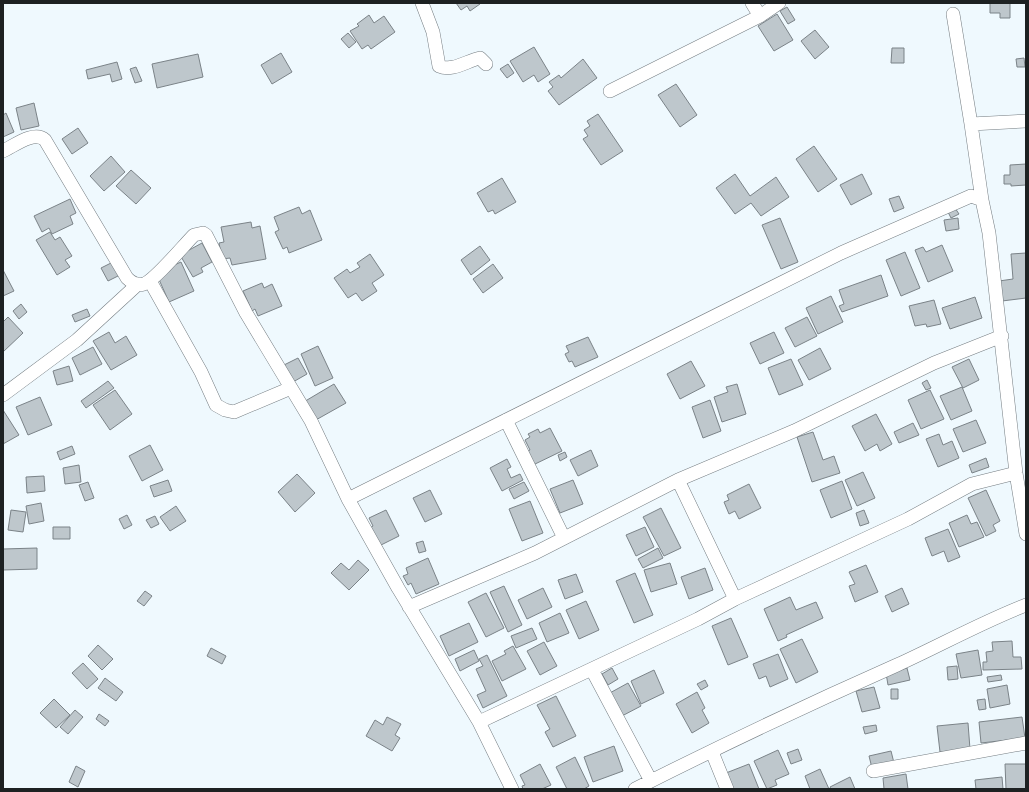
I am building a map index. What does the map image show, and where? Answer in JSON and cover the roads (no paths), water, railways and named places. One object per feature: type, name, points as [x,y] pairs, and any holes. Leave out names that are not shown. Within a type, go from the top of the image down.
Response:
[{"type":"street","points":[[422,3],[433,32],[439,66],[444,68],[453,68],[480,58],[486,64]]},
{"type":"street","points":[[752,3],[760,16]]},
{"type":"street","points":[[610,91],[760,16],[779,3]]},
{"type":"street","points":[[953,14],[982,200],[989,233],[1002,336],[1016,473],[1026,534]]},
{"type":"street","points":[[971,124],[1026,121]]},
{"type":"street","points":[[3,151],[34,137],[43,137],[127,278],[132,282],[144,283]]},
{"type":"street","points":[[348,499],[841,253],[964,198],[971,196],[982,200]]},
{"type":"street","points":[[3,396],[77,340],[144,283],[194,235],[203,233],[206,234],[246,313],[311,421],[348,499],[409,607],[479,722],[512,789]]},
{"type":"street","points":[[144,283],[201,372],[216,405],[225,410],[234,412],[291,388]]},
{"type":"street","points":[[409,607],[535,553],[678,480],[794,430],[934,363],[1002,336]]},
{"type":"street","points":[[506,420],[564,538]]},
{"type":"street","points":[[479,722],[698,620],[735,599],[908,519],[972,484],[1016,473]]},
{"type":"street","points":[[678,480],[735,599]]},
{"type":"street","points":[[635,789],[829,695],[899,664],[1000,615],[1026,605]]},
{"type":"street","points":[[592,670],[651,781]]},
{"type":"street","points":[[874,771],[1026,743]]},
{"type":"street","points":[[712,752],[727,789]]}]
